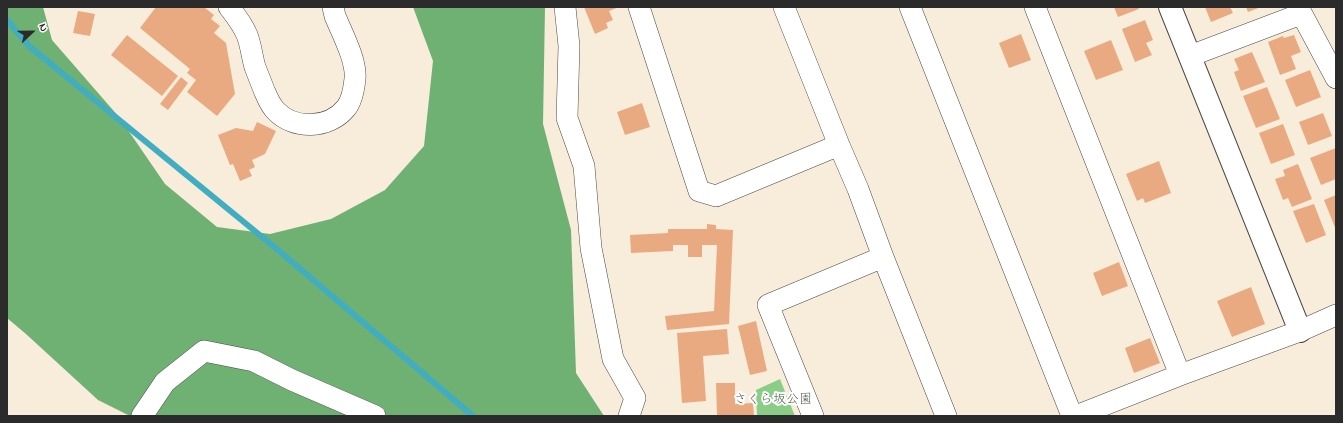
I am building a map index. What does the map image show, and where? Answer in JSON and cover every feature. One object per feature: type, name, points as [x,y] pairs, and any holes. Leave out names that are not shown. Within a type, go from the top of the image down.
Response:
[{"type":"street","points":[[229,7],[241,22],[247,34],[256,69],[269,102],[282,117],[296,123],[313,125],[325,122],[340,113],[346,107],[354,88],[354,66],[333,7]]},
{"type":"street","points":[[565,7],[569,46],[567,118],[584,166],[591,248],[613,360],[635,398],[629,416]]},
{"type":"street","points":[[639,7],[699,191],[716,196],[839,145]]},
{"type":"street","points":[[784,7],[858,189],[883,257],[946,416]]},
{"type":"street","points":[[910,7],[1072,416]]},
{"type":"street","points":[[1036,7],[1180,375]]},
{"type":"street","points":[[1170,7],[1300,331]]},
{"type":"street","points":[[1190,56],[1300,10],[1336,78]]},
{"type":"street","points":[[813,416],[768,305],[883,257]]},
{"type":"street","points":[[1076,416],[1336,316]]},
{"type":"street","points":[[142,416],[165,382],[204,351],[254,361],[292,380],[375,416]]},
{"type":"green space","points":[[7,7],[43,7],[52,40],[119,117],[165,184],[217,227],[270,234],[331,219],[385,190],[424,146],[433,61],[413,7],[545,7],[543,124],[571,230],[576,373],[604,416],[130,416],[98,400],[7,318]]},
{"type":"green space","name":"さくら坂公園","points":[[780,379],[795,416],[757,416],[756,390]]},
{"type":"building","points":[[156,7],[204,7],[214,15],[211,19],[220,26],[214,33],[226,43],[235,94],[217,116],[187,92],[196,80],[187,73],[190,69],[140,28]]},
{"type":"building","points":[[584,7],[619,7],[609,11],[613,20],[606,23],[608,28],[595,34]]},
{"type":"building","points":[[1114,7],[1138,7],[1139,9],[1118,17]]},
{"type":"building","points":[[1205,7],[1230,7],[1233,13],[1211,22]]},
{"type":"building","points":[[1246,7],[1261,7],[1248,12]]},
{"type":"building","points":[[78,11],[95,14],[90,36],[73,33]]},
{"type":"building","points":[[1145,20],[1153,40],[1146,43],[1152,55],[1135,62],[1122,29]]},
{"type":"building","points":[[1021,34],[1031,60],[1009,68],[999,43]]},
{"type":"building","points":[[127,35],[178,76],[162,96],[111,55]]},
{"type":"building","points":[[1294,35],[1301,52],[1291,56],[1296,69],[1280,75],[1268,42],[1283,36],[1284,38]]},
{"type":"building","points":[[1111,40],[1123,70],[1096,80],[1084,51]]},
{"type":"building","points":[[1252,52],[1265,82],[1241,91],[1234,72],[1239,70],[1234,59]]},
{"type":"building","points":[[1310,70],[1321,97],[1296,107],[1285,80]]},
{"type":"building","points":[[181,77],[188,83],[168,110],[160,104]]},
{"type":"building","points":[[1267,87],[1280,119],[1256,128],[1243,96]]},
{"type":"building","points":[[642,103],[650,127],[625,135],[617,112]]},
{"type":"building","points":[[1323,113],[1332,136],[1308,145],[1299,122]]},
{"type":"building","points":[[257,122],[276,131],[265,154],[252,160],[255,167],[249,170],[252,176],[240,181],[233,164],[230,165],[218,135],[236,128],[253,131]]},
{"type":"building","points":[[1283,124],[1295,155],[1271,164],[1259,133]]},
{"type":"building","points":[[1336,148],[1336,179],[1321,185],[1310,158]]},
{"type":"building","points":[[1159,161],[1171,193],[1145,203],[1143,198],[1137,201],[1126,174]]},
{"type":"building","points":[[1298,164],[1312,199],[1292,207],[1288,198],[1283,200],[1275,179],[1285,176],[1283,170]]},
{"type":"building","points":[[1336,195],[1336,230],[1324,200]]},
{"type":"building","points":[[1314,204],[1326,235],[1306,243],[1293,211]]},
{"type":"building","points":[[707,224],[716,225],[716,229],[733,230],[729,324],[667,330],[665,316],[714,311],[717,245],[702,245],[702,257],[688,257],[688,245],[673,245],[673,251],[631,253],[630,235],[668,233],[668,229],[707,229]]},
{"type":"building","points":[[1119,262],[1128,286],[1102,296],[1093,273]]},
{"type":"building","points":[[1251,287],[1265,324],[1232,337],[1217,301]]},
{"type":"building","points":[[756,321],[767,371],[750,375],[738,326]]},
{"type":"building","points":[[727,329],[729,354],[703,356],[706,401],[682,403],[677,333]]},
{"type":"building","points":[[1150,338],[1160,363],[1134,373],[1125,348]]},
{"type":"building","points":[[716,383],[735,383],[735,404],[753,403],[754,416],[717,416]]},
{"type":"waterway","points":[[7,20],[29,46],[278,250],[473,416]]}]
